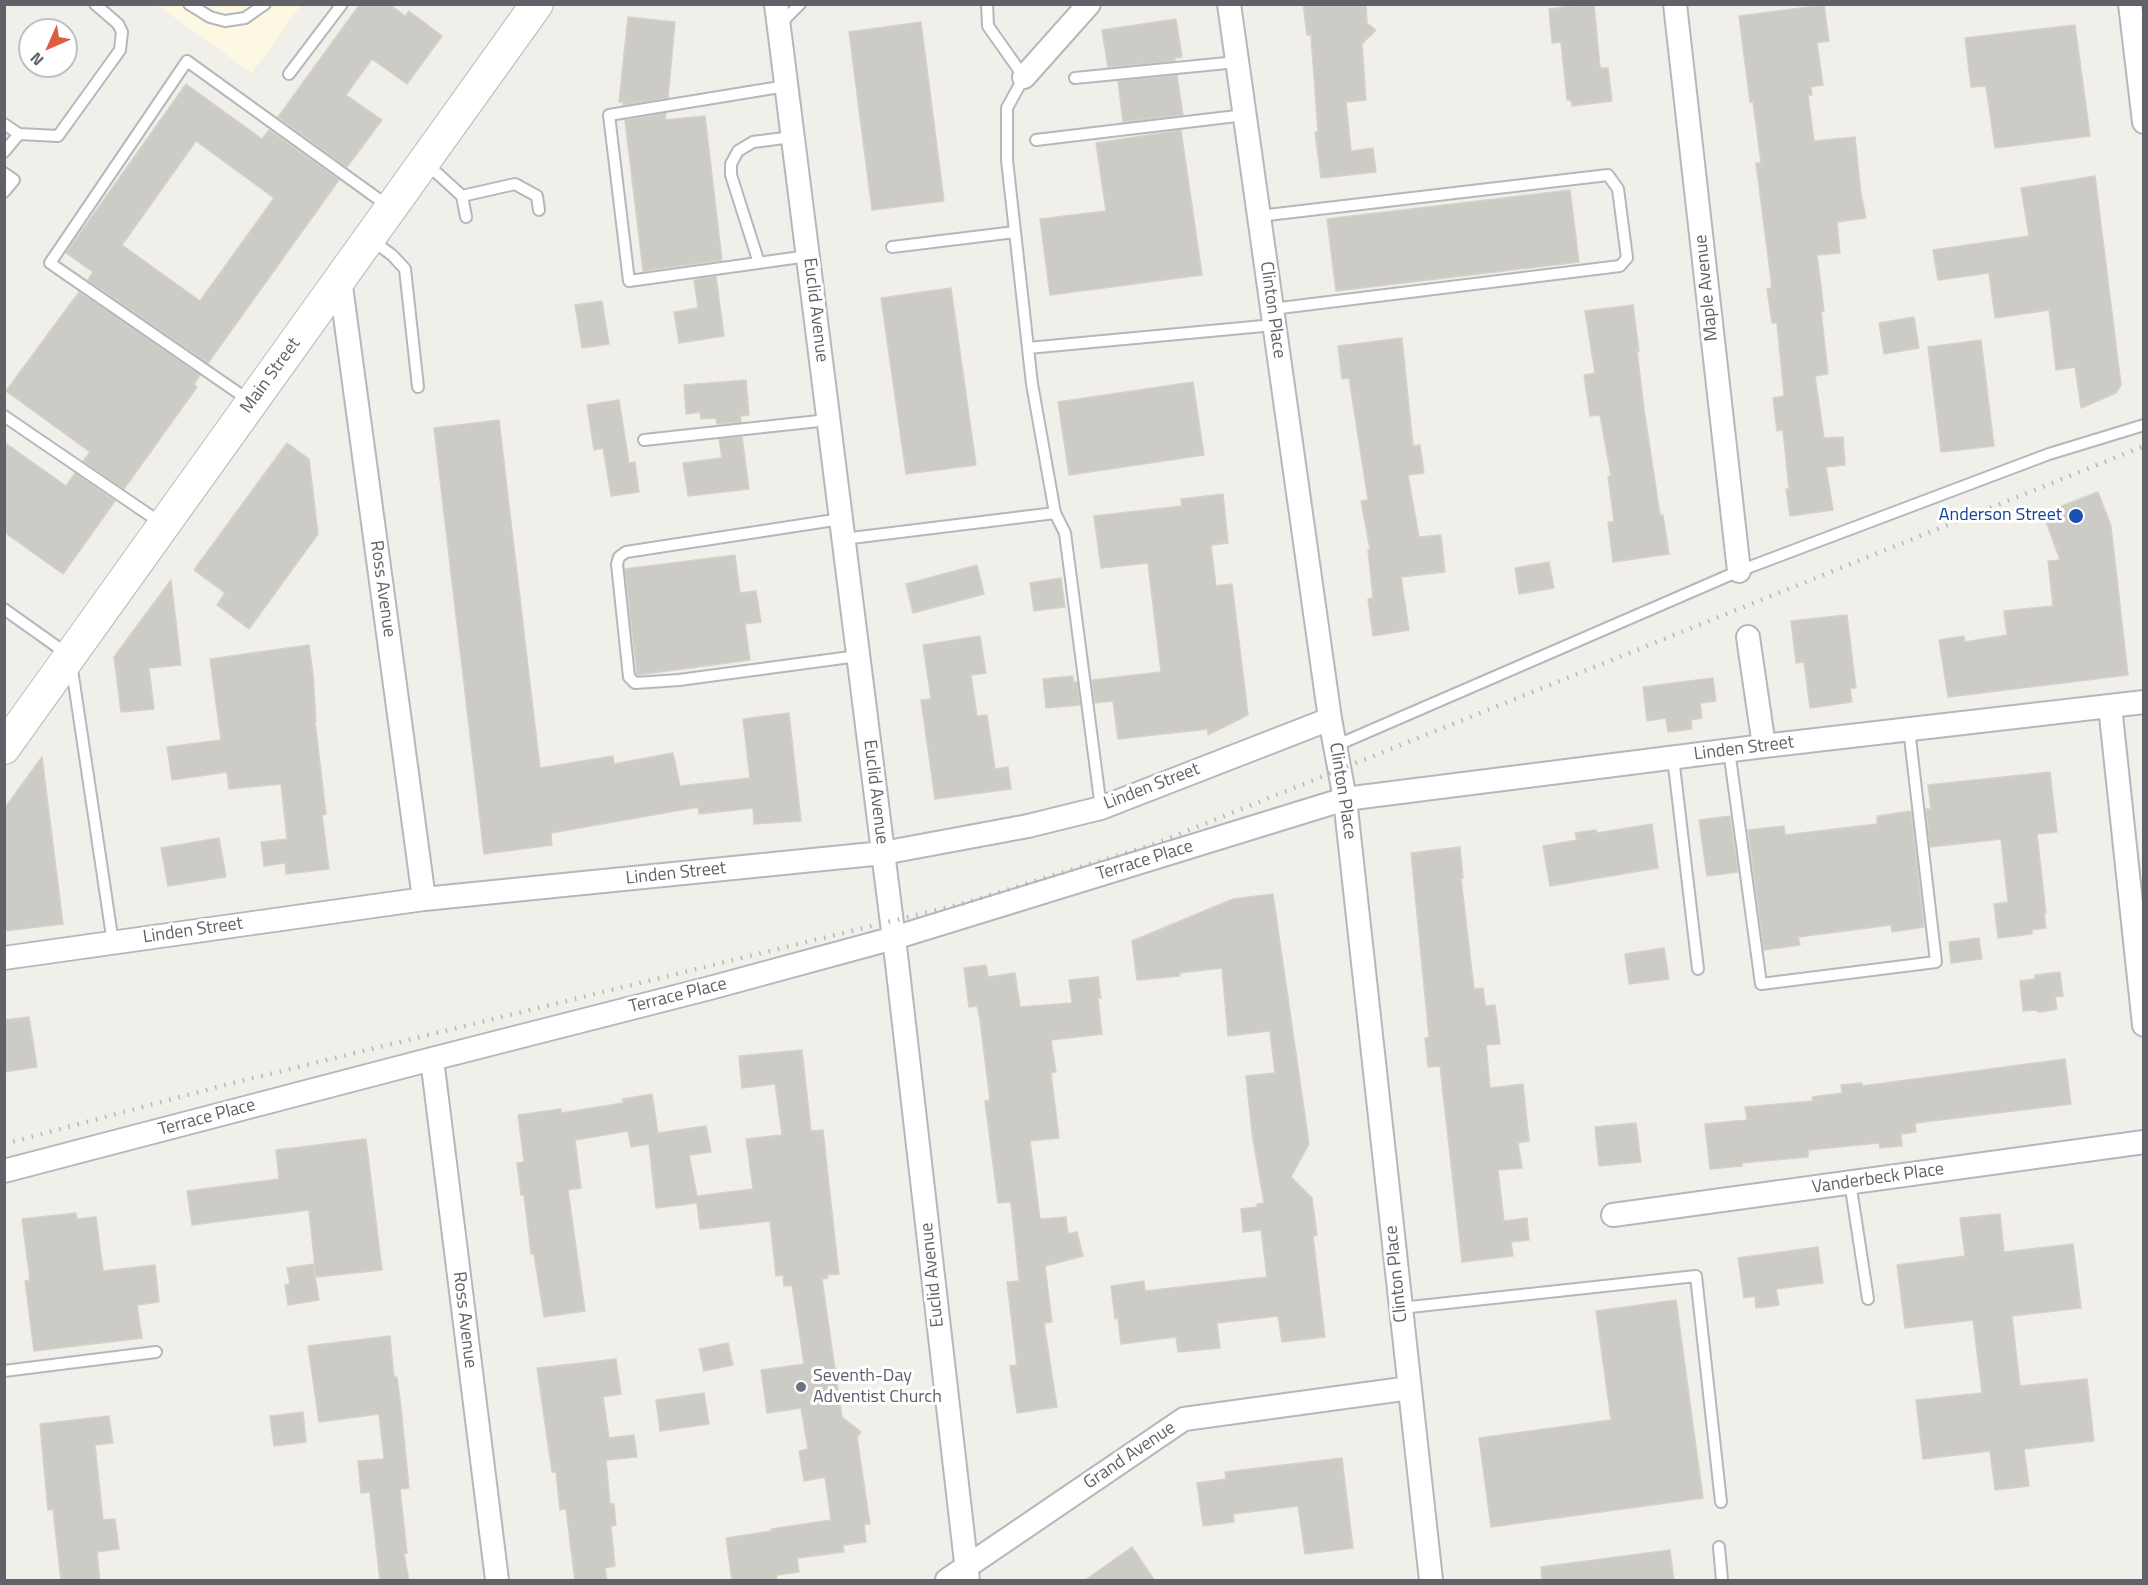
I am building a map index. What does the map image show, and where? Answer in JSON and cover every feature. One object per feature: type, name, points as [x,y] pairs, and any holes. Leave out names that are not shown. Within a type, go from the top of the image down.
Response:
[{"type":"main road","name":"Main Street","points":[[4,748],[424,162],[524,9]]},
{"type":"street","name":"Clinton Place","points":[[1229,4],[1330,718],[1345,799],[1431,1581]]},
{"type":"street","name":"Maple Avenue","points":[[1675,4],[1739,571]]},
{"type":"street","points":[[2130,4],[2144,122]]},
{"type":"street","points":[[1024,77],[1081,7]]},
{"type":"street","name":"Euclid Avenue","points":[[777,15],[894,938],[967,1574]]},
{"type":"street","name":"Ross Avenue","points":[[340,279],[424,899]]},
{"type":"street","points":[[1748,637],[1764,746]]},
{"type":"street","name":"Linden Street","points":[[1345,799],[1729,750],[2144,702]]},
{"type":"street","points":[[2110,706],[2144,1025]]},
{"type":"street","name":"Linden Street","points":[[4,958],[424,899],[883,853],[1028,826],[1101,807],[1330,718]]},
{"type":"street","name":"Terrace Place","points":[[4,1171],[894,938],[1345,799]]},
{"type":"street","name":"Ross Avenue","points":[[432,1059],[497,1581]]},
{"type":"street","name":"Vanderbeck Place","points":[[1613,1215],[2144,1142]]},
{"type":"street","name":"Grand Avenue","points":[[947,1581],[967,1574],[1184,1419],[1410,1388]]},
{"type":"lane","points":[[4,124],[19,134],[58,136],[116,57],[122,41],[122,32],[118,24],[95,4]]},
{"type":"lane","points":[[189,4],[210,17],[225,21],[245,18],[265,4]]},
{"type":"lane","points":[[289,74],[342,4]]},
{"type":"lane","points":[[777,15],[801,4]]},
{"type":"lane","points":[[987,4],[988,26],[1024,77],[1007,108],[1007,160],[1032,384],[1055,513],[1065,533],[1101,807]]},
{"type":"lane","points":[[252,403],[50,263],[188,62],[391,208]]},
{"type":"lane","points":[[1076,78],[1237,62]]},
{"type":"lane","points":[[786,86],[609,115],[629,281],[808,256]]},
{"type":"lane","points":[[1036,140],[1245,115]]},
{"type":"lane","points":[[4,152],[19,134]]},
{"type":"lane","points":[[759,263],[731,175],[731,164],[738,151],[753,142],[792,137]]},
{"type":"lane","points":[[424,162],[462,196],[466,217]]},
{"type":"lane","points":[[4,172],[14,180],[4,192]]},
{"type":"lane","points":[[1028,348],[1273,317],[1620,266],[1627,258],[1618,189],[1608,175],[1259,216]]},
{"type":"lane","points":[[462,196],[515,184],[537,196],[539,210]]},
{"type":"lane","points":[[892,247],[1015,232]]},
{"type":"lane","points":[[369,238],[392,255],[405,269],[418,387]]},
{"type":"lane","points":[[4,416],[164,525]]},
{"type":"lane","points":[[644,440],[828,420]]},
{"type":"lane","points":[[1335,746],[1739,571],[2049,454],[2144,425]]},
{"type":"lane","points":[[858,656],[679,680],[635,683],[629,677],[617,564],[619,557],[626,552],[842,529],[1055,513]]},
{"type":"lane","points":[[4,609],[70,656],[113,943]]},
{"type":"lane","points":[[1729,750],[1761,984],[1936,962],[1909,729]]},
{"type":"lane","points":[[1673,757],[1698,969]]},
{"type":"lane","points":[[1850,1182],[1868,1299]]},
{"type":"lane","points":[[1401,1308],[1696,1276],[1721,1502]]},
{"type":"lane","points":[[4,1371],[156,1352]]},
{"type":"lane","points":[[1719,1546],[1722,1581]]},
{"type":"shaded area","points":[[157,5],[301,5],[252,73]]},
{"type":"building","points":[[360,4],[389,4],[405,16],[409,11],[442,36],[407,84],[372,59],[346,95],[382,120],[347,167],[278,117]]},
{"type":"building","points":[[1303,4],[1366,4],[1367,23],[1376,30],[1362,44],[1366,100],[1346,102],[1351,151],[1373,148],[1376,172],[1321,178],[1315,132],[1318,132],[1311,35],[1307,35]]},
{"type":"building","points":[[1594,4],[1600,68],[1608,68],[1612,101],[1572,106],[1571,100],[1567,100],[1561,42],[1552,43],[1549,9]]},
{"type":"building","points":[[1824,5],[1829,41],[1817,43],[1823,85],[1811,87],[1812,95],[1808,95],[1814,141],[1855,137],[1866,218],[1837,222],[1840,253],[1817,255],[1824,311],[1821,311],[1828,374],[1815,376],[1824,438],[1843,437],[1845,465],[1826,467],[1833,510],[1790,516],[1783,430],[1777,431],[1773,398],[1784,396],[1777,323],[1772,323],[1767,289],[1772,288],[1756,163],[1761,163],[1753,102],[1750,102],[1739,16]]},
{"type":"building","points":[[628,17],[675,22],[668,98],[623,105],[623,102],[619,102]]},
{"type":"building","points":[[1176,19],[1182,57],[1175,58],[1175,61],[1108,67],[1102,30]]},
{"type":"building","points":[[921,22],[944,201],[872,210],[849,32]]},
{"type":"building","points":[[2075,25],[2090,136],[1995,148],[1986,86],[1971,87],[1965,38]]},
{"type":"building","points":[[1177,75],[1183,115],[1123,122],[1118,81]]},
{"type":"building","points":[[186,84],[262,139],[269,130],[339,180],[208,363],[88,280],[93,272],[66,253]],"holes":[[[196,141],[274,198],[200,301],[122,245]]]},
{"type":"building","points":[[666,113],[665,120],[705,116],[722,260],[643,271],[625,120]]},
{"type":"building","points":[[1181,130],[1202,275],[1050,295],[1040,219],[1106,211],[1096,143]]},
{"type":"building","points":[[2095,176],[2121,385],[2116,393],[2081,408],[2075,367],[2056,370],[2049,310],[1995,318],[1989,273],[1938,280],[1933,250],[2029,236],[2021,188]]},
{"type":"building","points":[[1570,190],[1579,262],[1336,291],[1327,219]]},
{"type":"building","points":[[716,276],[724,336],[679,343],[674,312],[698,308],[694,280]]},
{"type":"building","points":[[951,288],[976,465],[906,474],[881,298]]},
{"type":"building","points":[[79,292],[200,375],[194,384],[197,387],[124,489],[83,461],[90,452],[6,391]]},
{"type":"building","points":[[602,301],[609,344],[582,348],[575,305]]},
{"type":"building","points":[[1633,305],[1644,409],[1660,515],[1663,515],[1669,554],[1613,562],[1608,522],[1614,522],[1608,476],[1611,476],[1600,415],[1590,416],[1584,375],[1595,373],[1585,311]]},
{"type":"building","points":[[1914,317],[1919,348],[1884,354],[1879,323]]},
{"type":"building","points":[[1402,338],[1413,446],[1420,445],[1424,473],[1408,475],[1419,537],[1441,535],[1445,572],[1401,577],[1409,630],[1373,636],[1368,599],[1373,598],[1368,550],[1370,549],[1361,501],[1368,500],[1349,378],[1342,379],[1338,346]]},
{"type":"building","points":[[1981,340],[1994,446],[1941,452],[1928,347]]},
{"type":"building","points":[[746,380],[749,415],[740,416],[741,422],[717,424],[716,418],[701,419],[700,412],[686,414],[684,385]]},
{"type":"building","points":[[1193,382],[1204,455],[1069,475],[1058,402]]},
{"type":"building","points":[[619,400],[629,463],[635,462],[639,492],[611,496],[603,448],[594,450],[587,405]]},
{"type":"building","points":[[499,420],[540,768],[613,756],[614,764],[673,753],[680,786],[750,778],[743,719],[789,713],[801,821],[754,824],[753,808],[699,814],[698,807],[551,833],[552,845],[484,854],[434,428]]},
{"type":"building","points":[[742,437],[749,489],[688,496],[683,463],[722,458],[719,439]]},
{"type":"building","points":[[4,442],[66,486],[75,473],[115,501],[63,574],[4,532]]},
{"type":"building","points":[[287,443],[309,459],[318,534],[249,629],[217,605],[225,593],[194,570]]},
{"type":"building","points":[[2098,492],[2111,526],[2128,675],[1948,697],[1939,640],[1964,636],[1965,642],[2007,635],[2004,611],[2053,606],[2048,561],[2060,560],[2043,513]]},
{"type":"building","points":[[1223,494],[1228,543],[1211,545],[1216,586],[1232,584],[1248,715],[1208,735],[1208,729],[1118,739],[1113,701],[1095,703],[1092,680],[1161,672],[1148,563],[1101,568],[1094,516],[1182,506],[1181,499]]},
{"type":"building","points":[[735,555],[740,593],[756,591],[761,622],[745,624],[750,660],[637,675],[625,569]]},
{"type":"building","points":[[1549,562],[1554,588],[1519,594],[1515,568]]},
{"type":"building","points":[[977,565],[984,594],[913,613],[906,584]]},
{"type":"building","points":[[1061,578],[1065,607],[1034,611],[1030,583]]},
{"type":"building","points":[[171,580],[181,665],[149,668],[154,709],[121,712],[114,657]]},
{"type":"building","points":[[1847,615],[1856,688],[1850,688],[1852,702],[1810,708],[1804,662],[1796,663],[1791,621]]},
{"type":"building","points":[[980,636],[986,673],[971,675],[977,716],[987,715],[995,769],[1008,767],[1011,789],[935,799],[921,700],[931,699],[923,645]]},
{"type":"building","points":[[309,645],[326,814],[322,815],[329,869],[286,874],[285,863],[264,866],[261,842],[287,839],[281,784],[229,789],[227,772],[172,780],[167,747],[221,740],[210,659]]},
{"type":"building","points":[[1073,676],[1073,682],[1077,682],[1080,705],[1046,708],[1043,679]]},
{"type":"building","points":[[1713,678],[1716,701],[1700,703],[1702,718],[1691,720],[1692,729],[1668,732],[1666,718],[1647,721],[1643,687]]},
{"type":"building","points":[[42,757],[63,924],[4,931],[4,809]]},
{"type":"building","points":[[2050,772],[2057,832],[2037,834],[2046,928],[2032,930],[2032,934],[1998,938],[1994,904],[2008,902],[2001,839],[1930,847],[1926,809],[1931,809],[1928,785]]},
{"type":"building","points":[[1911,811],[1924,927],[1892,932],[1891,925],[1798,937],[1800,945],[1764,950],[1748,830],[1784,826],[1785,835],[1877,824],[1877,816]]},
{"type":"building","points":[[1730,816],[1738,872],[1707,876],[1699,820]]},
{"type":"building","points":[[1652,824],[1658,868],[1550,886],[1543,846],[1577,840],[1575,833],[1596,830],[1597,833]]},
{"type":"building","points":[[219,838],[226,877],[168,886],[161,848]]},
{"type":"building","points":[[1460,847],[1463,878],[1461,879],[1474,989],[1483,988],[1485,1006],[1495,1005],[1500,1044],[1486,1045],[1490,1088],[1523,1084],[1529,1141],[1518,1143],[1522,1168],[1498,1170],[1504,1221],[1527,1218],[1529,1240],[1511,1242],[1513,1256],[1462,1262],[1440,1066],[1428,1067],[1425,1038],[1429,1037],[1411,853]]},
{"type":"building","points":[[1273,894],[1309,1144],[1291,1177],[1312,1198],[1317,1235],[1313,1236],[1325,1337],[1282,1342],[1278,1316],[1217,1323],[1220,1348],[1178,1352],[1176,1337],[1121,1344],[1111,1286],[1144,1281],[1145,1291],[1267,1277],[1261,1230],[1243,1232],[1241,1209],[1257,1207],[1257,1204],[1264,1203],[1252,1133],[1246,1076],[1275,1073],[1270,1031],[1228,1036],[1222,968],[1179,973],[1180,976],[1137,980],[1132,941],[1233,899]]},
{"type":"building","points":[[1979,938],[1982,959],[1951,963],[1949,942]]},
{"type":"building","points":[[1664,948],[1669,979],[1629,984],[1625,954]]},
{"type":"building","points":[[986,965],[988,977],[1015,973],[1020,1007],[1072,1003],[1069,980],[1098,977],[1101,998],[1098,998],[1102,1034],[1051,1040],[1056,1072],[1051,1073],[1059,1138],[1030,1141],[1040,1219],[1066,1217],[1068,1234],[1077,1232],[1083,1256],[1045,1266],[1052,1322],[1044,1323],[1057,1407],[1017,1413],[1010,1366],[1017,1365],[1007,1282],[1019,1281],[1011,1202],[998,1203],[985,1101],[990,1100],[980,1020],[977,1006],[969,1007],[964,968]]},
{"type":"building","points":[[2060,972],[2063,996],[2055,997],[2057,1009],[2040,1012],[2023,1011],[2020,981],[2035,979],[2035,975]]},
{"type":"building","points":[[29,1017],[37,1067],[4,1072],[4,1020]]},
{"type":"building","points":[[802,1050],[811,1131],[823,1130],[839,1274],[827,1275],[828,1278],[822,1279],[842,1417],[861,1432],[857,1437],[870,1524],[864,1524],[866,1542],[843,1545],[844,1552],[797,1558],[799,1572],[777,1575],[777,1581],[732,1581],[726,1538],[831,1520],[825,1477],[804,1481],[799,1451],[808,1449],[801,1408],[767,1413],[761,1370],[804,1364],[792,1285],[784,1286],[783,1275],[776,1276],[770,1221],[700,1229],[697,1203],[656,1208],[649,1144],[631,1147],[628,1131],[575,1140],[581,1188],[568,1190],[585,1311],[544,1317],[534,1254],[531,1254],[524,1195],[521,1195],[517,1163],[524,1162],[518,1115],[561,1109],[561,1113],[623,1103],[623,1099],[652,1094],[658,1133],[706,1126],[711,1152],[689,1155],[697,1196],[753,1189],[746,1139],[782,1135],[775,1084],[742,1088],[739,1056]]},
{"type":"building","points":[[2065,1059],[2071,1104],[1915,1123],[1916,1132],[1901,1134],[1902,1146],[1880,1148],[1879,1143],[1808,1150],[1808,1157],[1742,1163],[1742,1166],[1710,1169],[1705,1124],[1747,1120],[1745,1107],[1813,1101],[1812,1097],[1842,1093],[1841,1085],[1862,1083],[1862,1086]]},
{"type":"building","points":[[1636,1123],[1641,1162],[1599,1166],[1595,1127]]},
{"type":"building","points":[[366,1139],[382,1270],[316,1277],[309,1210],[192,1225],[187,1191],[279,1179],[276,1150]]},
{"type":"building","points":[[76,1213],[77,1219],[96,1217],[103,1271],[155,1265],[159,1302],[137,1305],[142,1338],[34,1351],[25,1281],[30,1280],[22,1219]]},
{"type":"building","points":[[2000,1214],[2004,1252],[2073,1244],[2081,1308],[2012,1316],[2020,1386],[2087,1379],[2094,1441],[2024,1449],[2029,1486],[1995,1490],[1990,1451],[1923,1459],[1916,1400],[1982,1393],[1973,1320],[1905,1328],[1897,1265],[1965,1256],[1960,1218]]},
{"type":"building","points":[[1818,1247],[1823,1283],[1776,1289],[1779,1305],[1756,1308],[1755,1296],[1744,1298],[1738,1258]]},
{"type":"building","points":[[313,1264],[319,1300],[288,1305],[285,1285],[290,1284],[287,1268]]},
{"type":"building","points":[[1676,1300],[1703,1498],[1491,1527],[1479,1438],[1611,1420],[1596,1311]]},
{"type":"building","points":[[390,1336],[394,1377],[397,1377],[401,1407],[409,1488],[400,1489],[407,1553],[404,1554],[409,1581],[380,1581],[370,1492],[361,1493],[358,1461],[384,1459],[379,1414],[319,1422],[308,1346]]},
{"type":"building","points":[[728,1343],[733,1365],[704,1371],[699,1349]]},
{"type":"building","points":[[616,1359],[621,1394],[603,1397],[609,1438],[634,1435],[637,1457],[606,1460],[610,1504],[614,1504],[616,1525],[611,1526],[615,1566],[605,1568],[607,1581],[575,1581],[566,1509],[560,1510],[556,1472],[552,1472],[537,1368]]},
{"type":"building","points":[[704,1393],[709,1424],[660,1431],[656,1400]]},
{"type":"building","points":[[303,1412],[306,1442],[274,1446],[270,1416]]},
{"type":"building","points":[[109,1416],[113,1443],[95,1445],[103,1520],[115,1519],[119,1549],[97,1552],[100,1581],[61,1581],[53,1509],[48,1510],[40,1424]]},
{"type":"building","points":[[1342,1458],[1353,1548],[1305,1554],[1298,1506],[1233,1514],[1234,1522],[1203,1526],[1197,1483],[1226,1479],[1225,1472]]},
{"type":"building","points":[[1132,1547],[1155,1581],[1084,1581]]},
{"type":"building","points":[[1670,1550],[1674,1581],[1542,1581],[1541,1567]]},
{"type":"railway","points":[[4,1144],[225,1085],[961,904],[1152,845],[2144,446]]},
{"type":"place","name":"Anderson Street","points":[[2076,516]]},
{"type":"place","name":"Seventh-Day Adventist Church","points":[[801,1387]]}]
